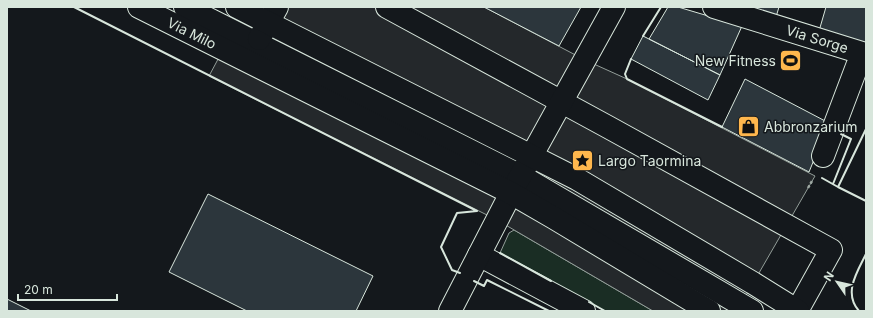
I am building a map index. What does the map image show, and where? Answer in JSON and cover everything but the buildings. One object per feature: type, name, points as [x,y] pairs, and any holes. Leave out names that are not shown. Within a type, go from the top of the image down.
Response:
[{"type":"main road","name":"Via Milo","points":[[139,7],[223,50],[252,53]]},
{"type":"main road","points":[[185,7],[252,53],[516,184],[752,311]]},
{"type":"main road","points":[[240,9],[272,15],[577,180],[753,283],[797,311],[831,250],[388,7]]},
{"type":"main road","points":[[450,311],[516,184],[614,7]]},
{"type":"main road","name":"Via Sorge","points":[[714,7],[862,53],[823,156]]},
{"type":"main road","points":[[252,53],[272,15]]},
{"type":"main road","points":[[516,184],[554,218],[709,311]]},
{"type":"main road","points":[[479,255],[584,311]]},
{"type":"green space","points":[[514,230],[653,311],[605,311],[500,253],[509,233]]},
{"type":"shaded area","name":"Largo Taormina","points":[[246,7],[484,7],[585,60],[627,79],[815,176],[737,311],[653,311],[497,220],[209,76]]},
{"type":"wall","points":[[74,7],[477,211]]},
{"type":"wall","points":[[643,36],[661,7]]},
{"type":"wall","points":[[631,59],[625,74],[627,79],[722,127]]},
{"type":"wall","points":[[822,178],[838,187],[866,129]]},
{"type":"wall","points":[[833,184],[851,139],[841,134]]},
{"type":"wall","points":[[838,187],[866,201]]},
{"type":"wall","points":[[460,273],[452,270],[441,247],[457,213],[477,211]]},
{"type":"wall","points":[[500,253],[551,281]]},
{"type":"wall","points":[[859,311],[854,304],[852,290],[853,282],[866,254]]},
{"type":"wall","points":[[474,281],[484,286],[487,280],[549,311]]},
{"type":"wall","points":[[589,302],[605,311]]},
{"type":"place","name":"New Fitness","points":[[791,61]]},
{"type":"place","name":"Abbronzarium","points":[[748,127]]},
{"type":"place","name":"Largo Taormina","points":[[582,161]]}]
